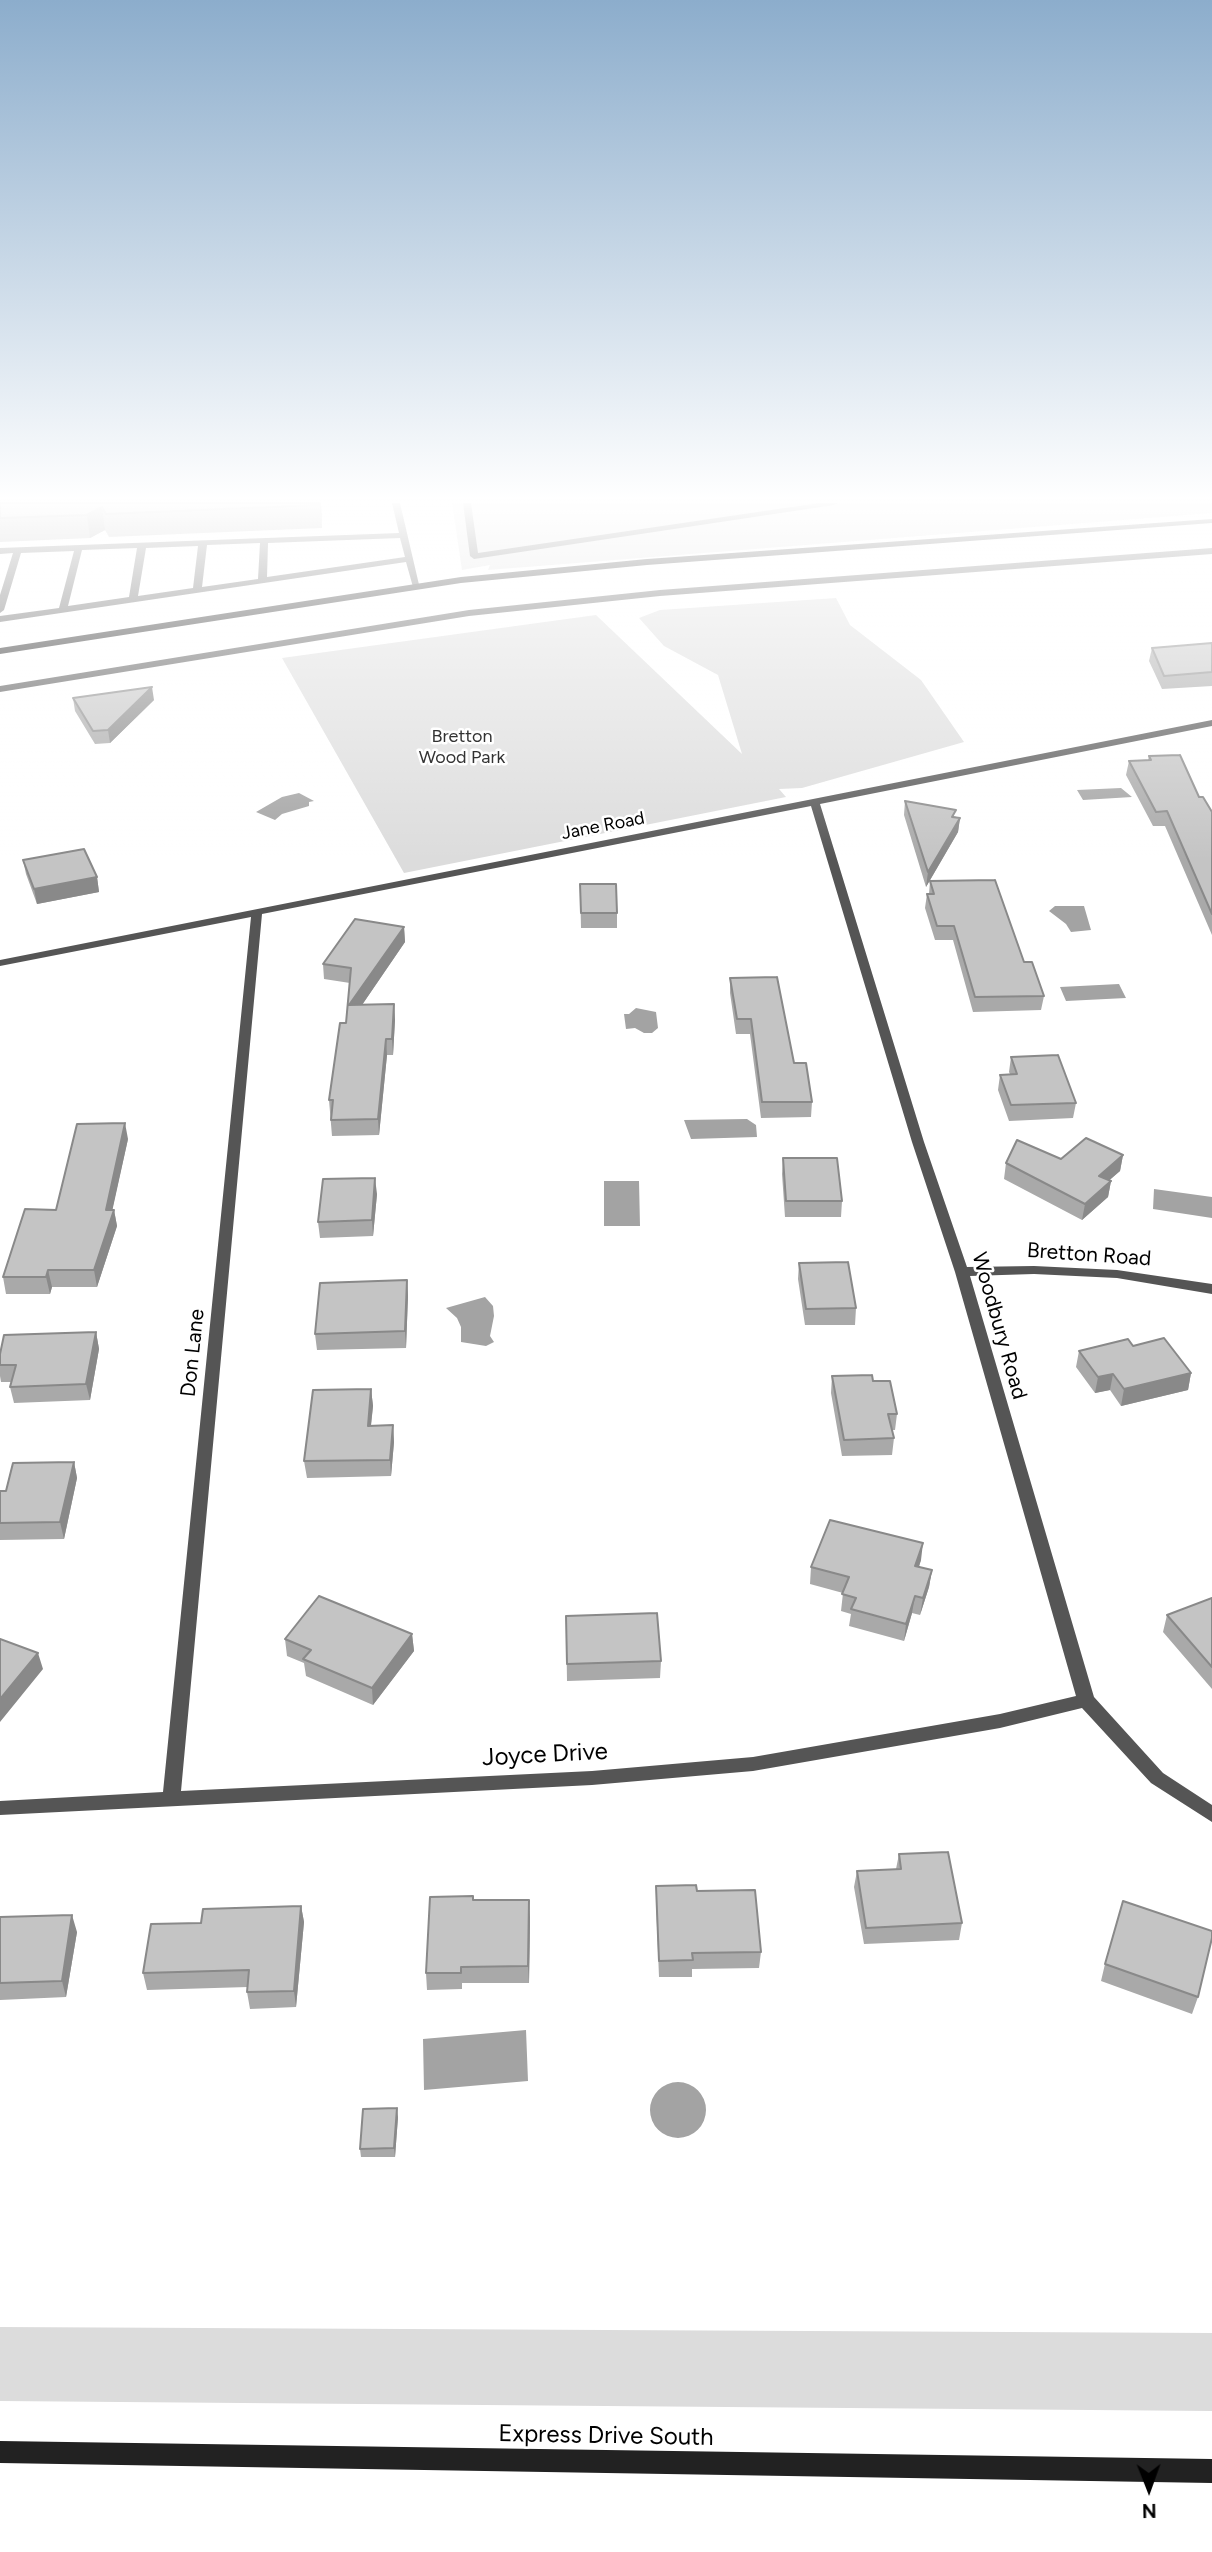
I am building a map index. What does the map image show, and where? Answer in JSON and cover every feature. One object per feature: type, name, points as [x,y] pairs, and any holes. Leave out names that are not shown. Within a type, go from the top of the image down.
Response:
[{"type":"main road","points":[[0,651],[188,622]]},
{"type":"main road","name":"Express Drive South","points":[[0,2452],[1212,2471]]},
{"type":"street","points":[[0,689],[413,622]]},
{"type":"street","name":"Jane Road","points":[[0,963],[1212,723]]},
{"type":"street","name":"Woodbury Road","points":[[815,803],[918,1142],[962,1272],[1086,1700],[1157,1778],[1212,1814]]},
{"type":"street","name":"Don Lane","points":[[171,1798],[257,913]]},
{"type":"street","name":"Bretton Road","points":[[962,1272],[1034,1270],[1117,1274],[1212,1289]]},
{"type":"street","name":"Joyce Drive","points":[[0,1808],[592,1778],[753,1764],[961,1728],[1086,1700]]},
{"type":"green space","name":"Bretton Wood Park","points":[[544,622],[603,622],[742,754],[718,675],[664,646],[643,622],[848,622],[921,680],[964,742],[802,788],[779,789],[786,797],[404,873],[282,658]]},
{"type":"green space","points":[[0,2327],[1212,2333],[1212,2411],[0,2401]]},
{"type":"shaded area","points":[[1121,788],[1132,797],[1083,800],[1077,790]]},
{"type":"shaded area","points":[[299,793],[314,801],[309,802],[309,806],[282,814],[275,820],[256,812],[282,797]]},
{"type":"shaded area","points":[[1055,906],[1084,906],[1091,930],[1071,932],[1066,924],[1049,911]]},
{"type":"shaded area","points":[[1119,984],[1126,998],[1066,1001],[1060,987]]},
{"type":"shaded area","points":[[636,1008],[656,1012],[658,1028],[652,1033],[644,1033],[635,1028],[626,1029],[624,1014],[629,1014]]},
{"type":"shaded area","points":[[747,1119],[756,1125],[757,1137],[691,1139],[684,1120]]},
{"type":"shaded area","points":[[604,1181],[639,1181],[640,1226],[604,1226]]},
{"type":"shaded area","points":[[1154,1189],[1212,1197],[1212,1218],[1153,1209]]},
{"type":"shaded area","points":[[485,1297],[493,1306],[490,1336],[494,1342],[486,1346],[461,1342],[461,1327],[457,1318],[446,1308]]},
{"type":"shaded area","points":[[526,2030],[528,2081],[424,2090],[423,2039]]},
{"type":"shaded area","points":[[678,2082],[689,2084],[698,2090],[704,2099],[704,2121],[698,2130],[689,2136],[678,2138],[667,2136],[658,2130],[652,2121],[650,2110],[652,2099],[658,2090],[667,2084]]},
{"type":"building","points":[[1212,643],[1212,672],[1164,676],[1152,648]]},
{"type":"building","points":[[152,687],[108,730],[93,731],[73,698]]},
{"type":"building","points":[[1180,755],[1199,797],[1203,797],[1212,812],[1212,914],[1167,811],[1156,812],[1129,761],[1151,760],[1149,756]]},
{"type":"building","points":[[905,801],[956,810],[952,817],[960,818],[928,872]]},
{"type":"building","points":[[84,849],[97,877],[34,889],[23,860]]},
{"type":"building","points":[[995,880],[1024,962],[1032,962],[1044,996],[975,997],[954,926],[937,926],[927,894],[934,894],[930,881]]},
{"type":"building","points":[[580,884],[616,884],[617,913],[581,913]]},
{"type":"building","points":[[355,919],[404,927],[349,1005],[394,1004],[392,1039],[386,1039],[378,1119],[331,1120],[333,1100],[329,1100],[340,1023],[346,1023],[351,968],[323,964]]},
{"type":"building","points":[[777,977],[794,1063],[806,1063],[812,1102],[762,1102],[751,1019],[737,1019],[730,978]]},
{"type":"building","points":[[1058,1055],[1076,1103],[1011,1105],[1000,1075],[1017,1074],[1011,1057]]},
{"type":"building","points":[[125,1123],[106,1210],[114,1210],[94,1270],[48,1270],[46,1277],[3,1277],[25,1209],[56,1210],[77,1124]]},
{"type":"building","points":[[1086,1138],[1123,1155],[1099,1176],[1111,1181],[1085,1204],[1006,1163],[1017,1140],[1061,1159]]},
{"type":"building","points":[[783,1158],[837,1158],[842,1201],[786,1201]]},
{"type":"building","points":[[375,1178],[372,1220],[318,1222],[323,1179]]},
{"type":"building","points":[[848,1262],[856,1308],[806,1309],[799,1263]]},
{"type":"building","points":[[407,1280],[405,1331],[315,1334],[320,1283]]},
{"type":"building","points":[[96,1332],[86,1384],[10,1387],[16,1365],[0,1365],[4,1335]]},
{"type":"building","points":[[1164,1338],[1191,1373],[1124,1389],[1113,1374],[1098,1377],[1079,1351],[1128,1339],[1133,1346]]},
{"type":"building","points":[[872,1375],[873,1381],[890,1381],[897,1414],[888,1414],[894,1438],[844,1440],[832,1376]]},
{"type":"building","points":[[371,1389],[368,1426],[393,1425],[390,1460],[304,1461],[313,1390]]},
{"type":"building","points":[[74,1462],[60,1522],[0,1523],[0,1491],[6,1491],[13,1463]]},
{"type":"building","points":[[830,1520],[923,1543],[915,1566],[932,1570],[923,1598],[915,1596],[906,1624],[851,1609],[856,1598],[842,1594],[849,1577],[811,1567]]},
{"type":"building","points":[[319,1596],[412,1634],[372,1688],[303,1659],[311,1650],[285,1639]]},
{"type":"building","points":[[1212,1598],[1212,1667],[1167,1615]]},
{"type":"building","points":[[657,1613],[661,1661],[567,1664],[566,1616]]},
{"type":"building","points":[[0,1639],[38,1653],[0,1699]]},
{"type":"building","points":[[948,1852],[962,1923],[866,1928],[857,1871],[901,1869],[899,1854]]},
{"type":"building","points":[[696,1885],[697,1891],[755,1890],[761,1952],[692,1953],[693,1960],[659,1961],[656,1886]]},
{"type":"building","points":[[473,1896],[473,1900],[529,1900],[528,1966],[461,1967],[461,1973],[426,1973],[430,1897]]},
{"type":"building","points":[[1123,1901],[1212,1931],[1198,1997],[1105,1964]]},
{"type":"building","points":[[301,1906],[294,1991],[247,1992],[249,1970],[143,1973],[151,1924],[201,1923],[203,1909]]},
{"type":"building","points":[[72,1915],[62,1981],[0,1983],[0,1917]]},
{"type":"building","points":[[397,2108],[394,2148],[360,2149],[363,2109]]}]
